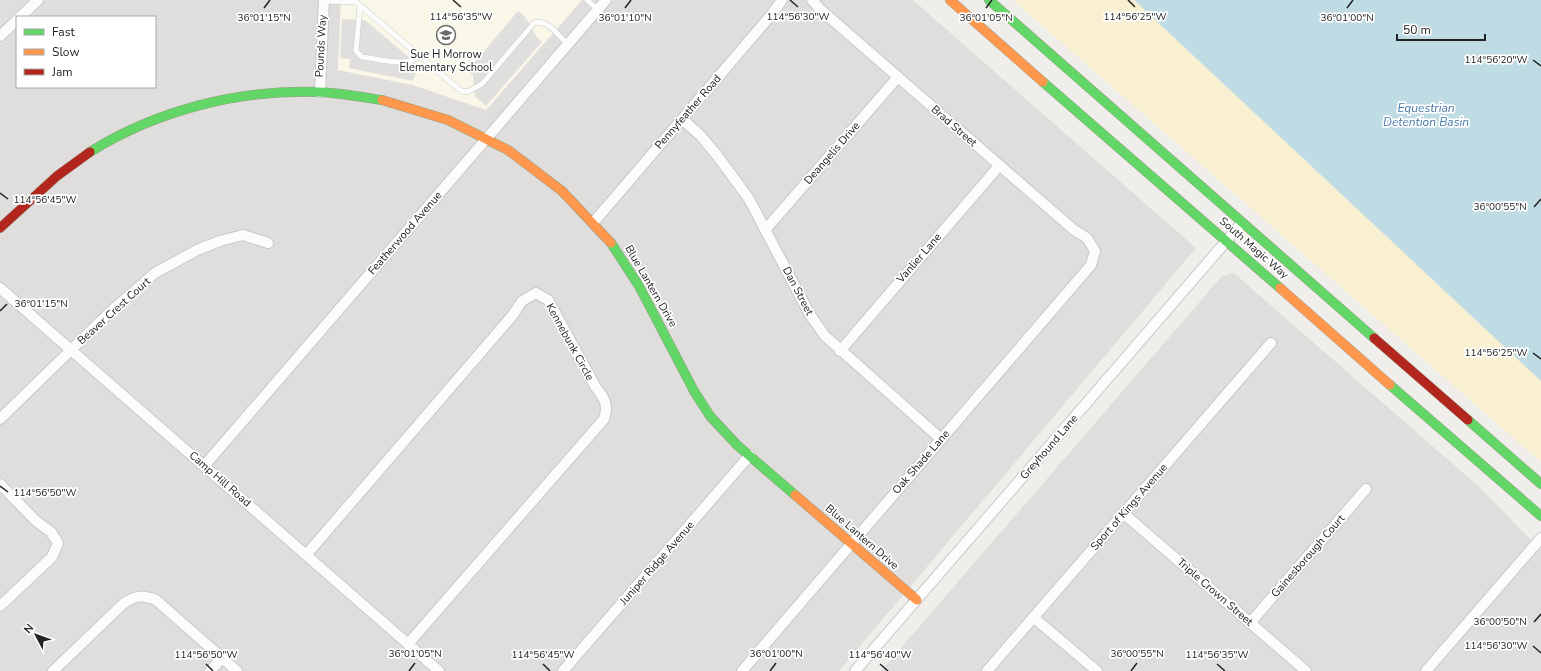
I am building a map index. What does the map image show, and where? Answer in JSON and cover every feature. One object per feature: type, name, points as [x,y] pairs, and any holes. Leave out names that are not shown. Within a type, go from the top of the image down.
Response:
[{"type":"street","points":[[21,16],[38,0]]},
{"type":"street","name":"Pounds Way","points":[[320,92],[324,0]]},
{"type":"street","name":"Featherwood Avenue","points":[[204,466],[606,0]]},
{"type":"street","name":"Pennyfeather Road","points":[[593,223],[772,14],[782,0]]},
{"type":"street","name":"Brad Street","points":[[812,0],[821,10],[999,166],[1074,230],[1087,238],[1095,251]]},
{"type":"street","name":"South Magic Way","points":[[950,0],[1541,516]]},
{"type":"street","name":"South Magic Way","points":[[989,0],[1541,484]]},
{"type":"street","points":[[0,36],[16,21]]},
{"type":"street","name":"Deangelis Drive","points":[[766,229],[898,77]]},
{"type":"street","name":"Blue Lantern Drive","points":[[0,228],[59,175],[100,146],[141,125],[180,111],[234,98],[295,91],[380,98],[434,114],[509,151],[541,173],[570,197],[627,266],[707,411],[728,436],[917,600]]},
{"type":"street","name":"Dan Street","points":[[682,119],[701,136],[749,199],[815,323],[840,350],[941,439]]},
{"type":"street","name":"Vanlier Lane","points":[[840,350],[999,166]]},
{"type":"street","name":"Greyhound Lane","points":[[855,671],[1242,222]]},
{"type":"street","name":"Beaver Crest Court","points":[[0,419],[134,290],[155,274],[178,260],[220,241],[243,235],[268,243]]},
{"type":"street","name":"Oak Shade Lane","points":[[742,671],[1091,266],[1095,251]]},
{"type":"street","name":"Camp Hill Road","points":[[0,288],[439,671]]},
{"type":"street","name":"Kennebunk Circle","points":[[306,555],[512,316],[522,301],[536,293],[548,300],[603,398],[608,410],[604,420],[408,644]]},
{"type":"street","name":"Sport of Kings Avenue","points":[[987,671],[1271,343]]},
{"type":"street","name":"Juniper Ridge Avenue","points":[[563,671],[750,455]]},
{"type":"street","points":[[0,484],[36,521],[51,532],[58,543],[52,558],[0,606]]},
{"type":"street","name":"Gainesborough Court","points":[[1250,623],[1366,489]]},
{"type":"street","name":"Triple Crown Street","points":[[1123,513],[1306,671]]},
{"type":"street","points":[[1426,671],[1541,538]]},
{"type":"street","points":[[53,671],[124,603],[135,596],[141,595],[156,600],[237,671]]},
{"type":"street","points":[[1033,617],[1097,671]]},
{"type":"street","points":[[210,671],[222,658]]},
{"type":"lane","points":[[324,0],[356,2],[456,88],[467,92],[482,84],[534,23],[545,23],[568,45]]},
{"type":"lane","points":[[587,0],[598,10]]},
{"type":"lane","points":[[360,6],[356,51],[359,55],[362,57],[406,62],[413,62],[419,56]]},
{"type":"shaded area","points":[[0,0],[341,0],[338,70],[413,85],[486,110],[582,0],[913,0],[1196,248],[839,671],[336,671],[319,656],[306,671],[0,671]]},
{"type":"shaded area","name":"Sue H Morrow Elementary School","points":[[341,0],[582,0],[486,110],[413,85],[338,70]]},
{"type":"shaded area","points":[[518,11],[526,18],[536,36],[542,42],[486,106],[475,96],[473,76],[467,71]]},
{"type":"shaded area","points":[[342,19],[365,20],[418,65],[413,81],[349,68],[350,59],[340,58]]},
{"type":"shaded area","points":[[1234,273],[1478,486],[1541,550],[1541,671],[881,671],[1222,276]]},
{"type":"shaded area","points":[[319,656],[336,671],[306,671]]},
{"type":"sand","points":[[1013,0],[1134,0],[1541,381],[1541,462]]},
{"type":"water","name":"Equestrian Detention Basin","points":[[1134,0],[1541,0],[1541,381]]},
{"type":"traffic: fast","points":[[989,0],[1374,338]]},
{"type":"traffic: fast","points":[[1043,82],[1280,288]]},
{"type":"traffic: fast","points":[[90,152],[143,124],[200,105],[229,99],[259,94],[319,92],[382,100]]},
{"type":"traffic: fast","points":[[611,243],[639,286],[694,391],[710,416],[737,445],[795,495]]},
{"type":"traffic: fast","points":[[1390,385],[1541,516]]},
{"type":"traffic: fast","points":[[1468,420],[1541,484]]},
{"type":"traffic: slow","points":[[950,0],[1043,82]]},
{"type":"traffic: slow","points":[[382,100],[448,120],[508,150],[562,191],[611,243]]},
{"type":"traffic: slow","points":[[1280,288],[1390,385]]},
{"type":"traffic: slow","points":[[795,495],[917,600]]},
{"type":"traffic: jam","points":[[0,228],[57,176],[90,152]]},
{"type":"traffic: jam","points":[[1374,338],[1468,420]]},
{"type":"place","name":"Sue H Morrow Elementary School","points":[[446,35]]}]
